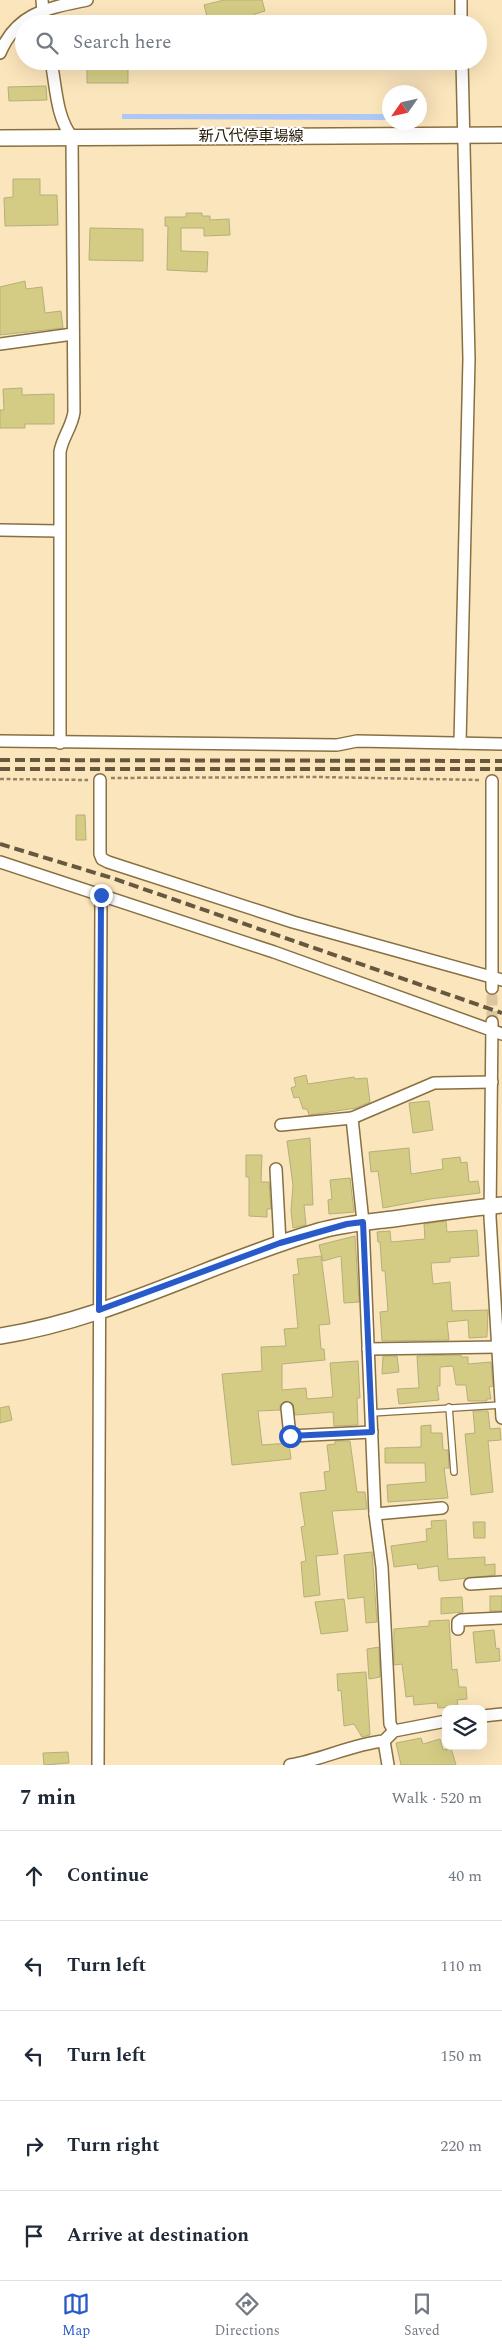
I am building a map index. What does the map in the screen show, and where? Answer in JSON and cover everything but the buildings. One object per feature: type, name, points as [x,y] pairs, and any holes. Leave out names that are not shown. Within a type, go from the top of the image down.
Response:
[{"type":"street","points":[[31,15],[42,5],[87,0]]},
{"type":"street","points":[[461,0],[461,15]]},
{"type":"street","points":[[0,53],[15,30]]},
{"type":"street","points":[[53,70],[61,116],[65,128],[72,137],[74,412],[72,424],[61,442],[60,452],[60,743]]},
{"type":"street","points":[[460,743],[469,359],[462,70]]},
{"type":"street","name":"新八代停車場線","points":[[0,138],[502,135]]},
{"type":"street","points":[[0,344],[73,334]]},
{"type":"street","points":[[0,530],[59,531]]},
{"type":"street","points":[[0,741],[337,745],[357,742],[502,744]]},
{"type":"street","points":[[100,780],[100,854],[102,859],[293,922],[495,982],[492,781]]},
{"type":"street","points":[[0,862],[274,952],[495,1029],[492,1082],[498,1347],[502,1418]]},
{"type":"street","points":[[98,1765],[101,895]]},
{"type":"street","points":[[281,1125],[352,1118],[434,1083],[492,1082]]},
{"type":"street","points":[[352,1118],[363,1222],[375,1514],[382,1567],[390,1724],[394,1731]]},
{"type":"street","points":[[276,1169],[280,1243]]},
{"type":"street","points":[[0,1336],[36,1330],[99,1310],[280,1243],[347,1224],[496,1206]]},
{"type":"street","points":[[368,1349],[498,1347]]},
{"type":"street","points":[[287,1408],[290,1436],[372,1432]]},
{"type":"street","points":[[375,1514],[442,1508]]},
{"type":"street","points":[[470,1584],[502,1582]]},
{"type":"street","points":[[458,1629],[458,1622],[461,1620],[502,1618]]},
{"type":"street","points":[[487,1716],[502,1714]]},
{"type":"street","points":[[290,1765],[326,1758],[371,1742],[384,1741],[394,1731],[442,1721]]},
{"type":"street","points":[[384,1741],[388,1765]]},
{"type":"lane","points":[[371,1413],[501,1405]]},
{"type":"lane","points":[[449,1407],[454,1472]]},
{"type":"path","points":[[0,778],[100,780],[107,778],[318,777],[492,781]]},
{"type":"water","points":[[122,114],[382,114],[382,120],[122,119]]},
{"type":"tunnel","points":[[492,988],[492,1022]]},
{"type":"railway","points":[[0,760],[502,761]]},
{"type":"railway","points":[[0,769],[502,769]]},
{"type":"railway","points":[[0,844],[112,878],[502,1013]]},
{"type":"route","points":[[101,895],[99,1310],[212,1270],[280,1243],[320,1230],[363,1222],[372,1432],[290,1436]]}]
